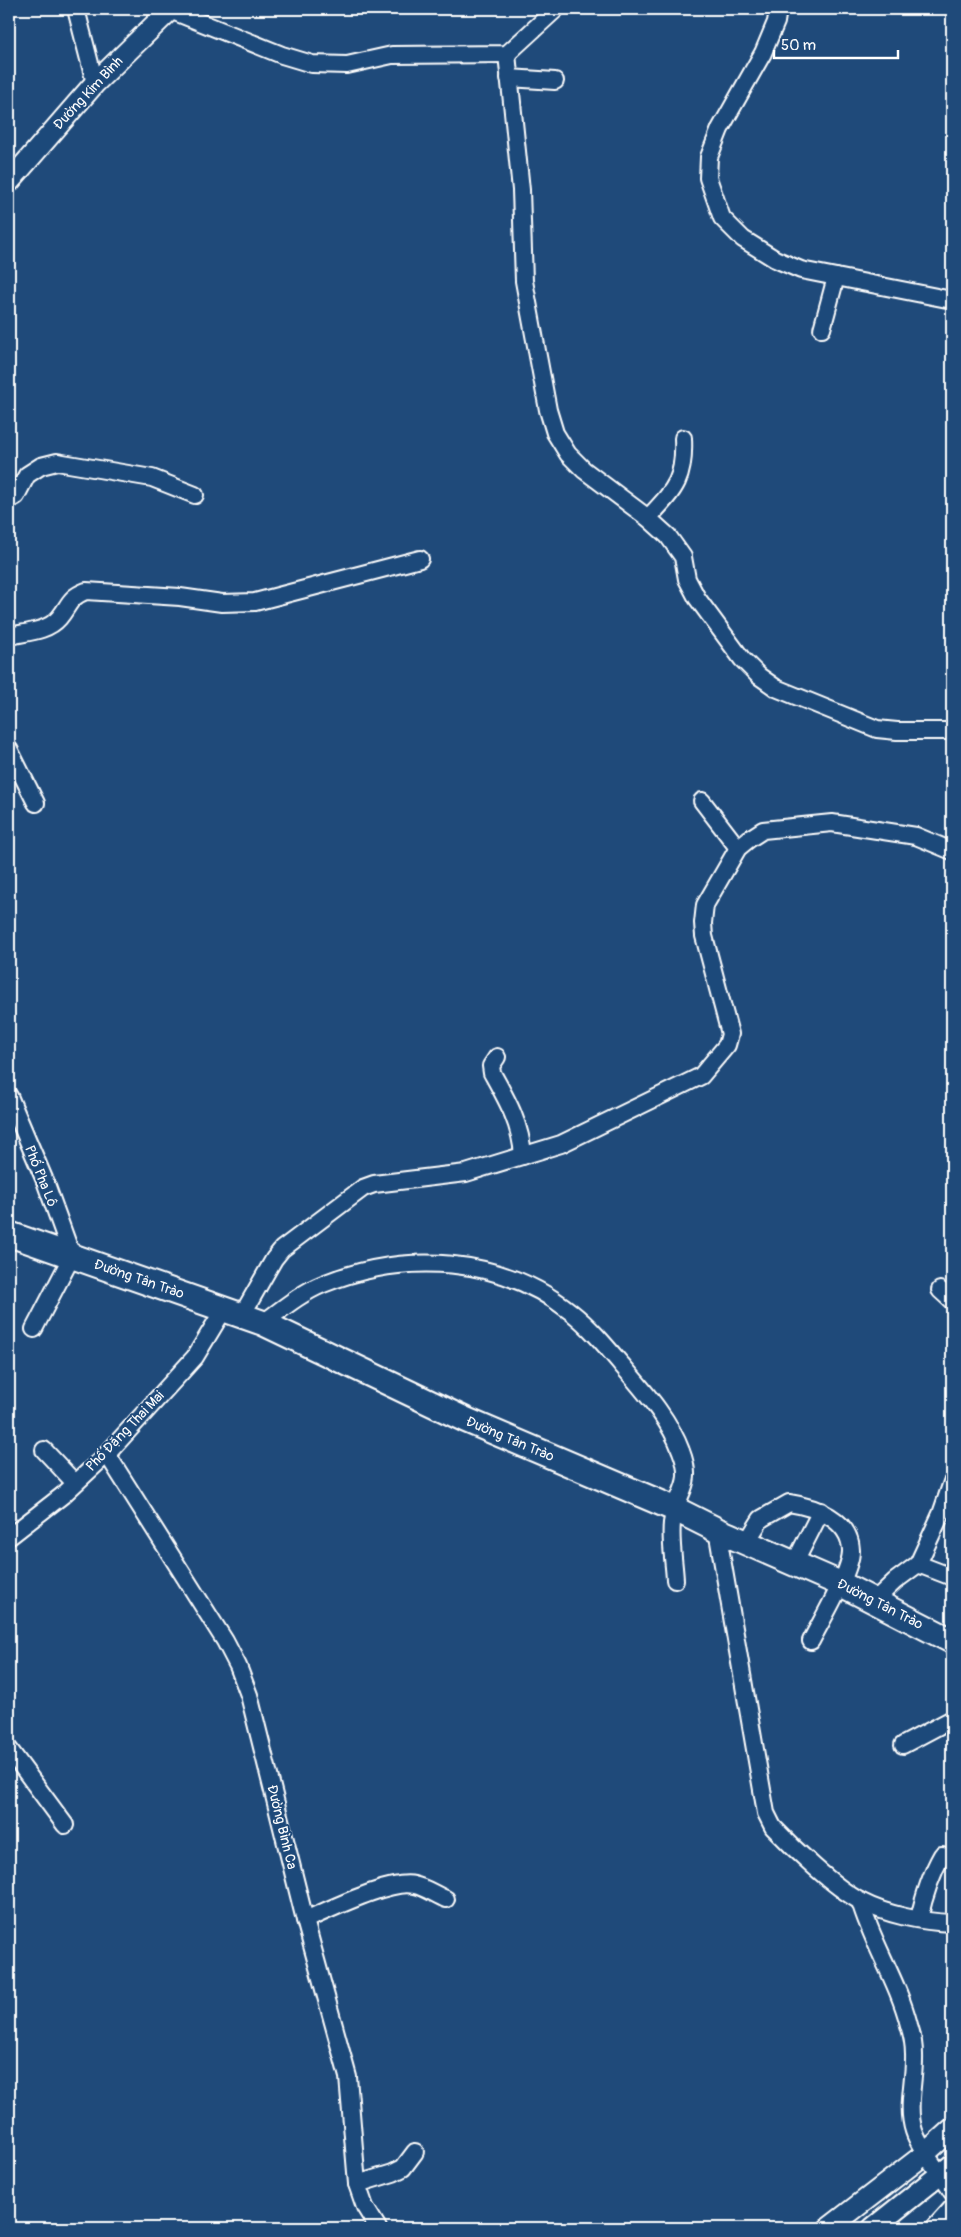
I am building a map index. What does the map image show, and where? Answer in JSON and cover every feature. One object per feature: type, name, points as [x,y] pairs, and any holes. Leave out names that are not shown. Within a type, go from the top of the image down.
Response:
[{"type":"highway","name":"Đường Tân Trào","points":[[9,1220],[67,1255]]},
{"type":"highway","name":"Đường Tân Trào","points":[[9,1234],[243,1316],[466,1420],[675,1509],[717,1530],[841,1584],[952,1641]]},
{"type":"main road","name":"Đường Kim Bình","points":[[9,182],[95,82],[170,9]]},
{"type":"main road","points":[[829,2228],[926,2153],[952,2129]]},
{"type":"main road","points":[[873,2228],[947,2170]]},
{"type":"street","points":[[76,9],[95,82]]},
{"type":"street","points":[[170,9],[282,55],[312,64],[347,65],[392,55],[506,54],[528,37],[556,9]]},
{"type":"street","points":[[778,9],[776,22],[763,53],[720,129],[710,157],[708,178],[722,218],[743,239],[775,259],[801,270],[952,300]]},
{"type":"street","points":[[506,54],[521,190],[524,281],[548,410],[555,433],[568,454],[584,470],[648,518],[668,536],[683,557],[687,580],[697,598],[742,660],[759,676],[776,688],[877,729],[952,731]]},
{"type":"street","points":[[509,78],[555,81]]},
{"type":"street","points":[[822,329],[836,277]]},
{"type":"street","points":[[648,518],[673,492],[680,476],[683,466],[682,438]]},
{"type":"street","points":[[9,500],[16,496],[27,474],[41,466],[57,462],[152,478],[195,495]]},
{"type":"street","points":[[9,636],[37,631],[47,626],[59,618],[66,604],[76,595],[86,591],[180,597],[222,603],[256,602],[420,559]]},
{"type":"street","points":[[9,749],[36,803]]},
{"type":"street","points":[[702,801],[738,848],[764,830],[832,823],[916,836],[952,851]]},
{"type":"street","name":"Phố Đặng Thai Mai","points":[[9,1538],[107,1454],[195,1357],[243,1316],[274,1259],[282,1249],[362,1188],[374,1184],[466,1172],[561,1144],[701,1076],[727,1045],[730,1034],[704,936],[705,905],[738,848]]},
{"type":"street","points":[[497,1057],[491,1066],[492,1072],[513,1112],[522,1137],[523,1156]]},
{"type":"street","name":"Phố Pha Lô","points":[[9,1096],[45,1181],[67,1255]]},
{"type":"street","points":[[34,1329],[67,1255]]},
{"type":"street","points":[[243,1316],[302,1296],[324,1284],[388,1266],[412,1263],[470,1266],[527,1284],[570,1311],[592,1330],[650,1399],[673,1433],[682,1452],[688,1477],[675,1509],[672,1540],[676,1580]]},
{"type":"street","points":[[44,1450],[75,1483]]},
{"type":"street","name":"Đường Bình Ca","points":[[107,1454],[225,1641],[238,1666],[249,1695],[305,1920],[348,2077],[357,2184],[365,2207],[378,2228]]},
{"type":"street","points":[[874,1601],[895,1581],[918,1564],[941,1514],[952,1482]]},
{"type":"street","points":[[746,1543],[761,1519],[773,1510],[789,1503],[821,1511],[830,1516],[847,1533],[851,1551],[841,1584],[811,1641]]},
{"type":"street","points":[[794,1564],[821,1511]]},
{"type":"street","points":[[717,1530],[766,1813],[773,1827],[785,1840],[846,1892],[860,1901],[882,1911],[919,1919],[952,1923]]},
{"type":"street","points":[[918,1564],[952,1577]]},
{"type":"street","points":[[903,1745],[952,1719]]},
{"type":"street","points":[[11,1757],[64,1825]]},
{"type":"street","points":[[919,1919],[933,1870],[942,1855]]},
{"type":"street","points":[[305,1920],[361,1895],[404,1883],[416,1885],[446,1899]]},
{"type":"street","points":[[860,1901],[866,1920],[887,1964],[909,2024],[914,2054],[911,2112],[913,2130],[926,2153],[947,2170],[952,2192]]},
{"type":"street","points":[[357,2184],[393,2174],[403,2168],[415,2152]]},
{"type":"street","points":[[934,2228],[952,2208]]}]
